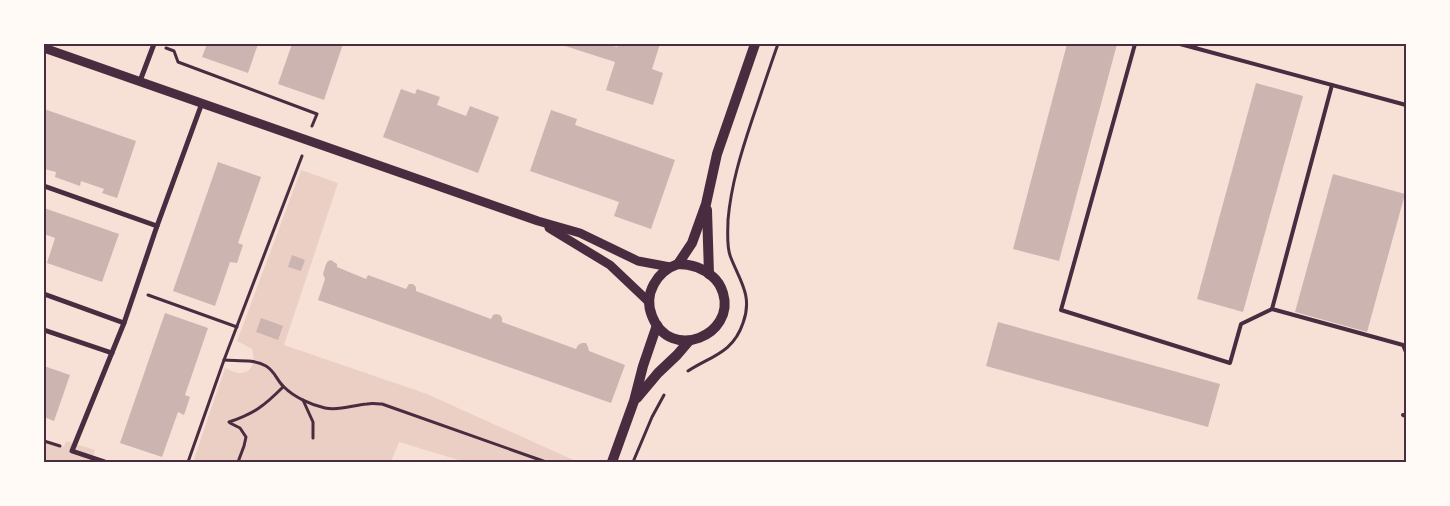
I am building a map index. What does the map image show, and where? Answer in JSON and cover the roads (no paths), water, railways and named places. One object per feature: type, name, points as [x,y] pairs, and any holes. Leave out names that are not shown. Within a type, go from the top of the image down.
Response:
[{"type":"main road","points":[[674,265],[688,264],[709,274],[716,279],[722,288],[725,306],[719,320],[709,332],[698,340],[674,339],[664,334],[652,318],[649,309],[650,294],[659,276],[674,265],[692,243],[706,204],[718,154],[755,44]]},
{"type":"main road","points":[[706,204],[709,274]]},
{"type":"main road","points":[[612,462],[634,401],[643,366],[657,325]]},
{"type":"main road","points":[[634,401],[658,373],[678,356],[689,341]]},
{"type":"street","points":[[140,81],[154,44]]},
{"type":"street","points":[[44,48],[538,221],[580,233],[638,261],[674,265]]},
{"type":"street","points":[[105,462],[72,451],[124,322],[202,103]]},
{"type":"street","points":[[44,186],[157,226]]},
{"type":"street","points":[[538,221],[610,265],[649,302]]},
{"type":"street","points":[[44,294],[124,322]]},
{"type":"street","points":[[44,330],[112,353]]},
{"type":"lane","points":[[1135,44],[1061,310],[1230,363],[1240,324],[1272,309],[1403,345],[1406,352]]},
{"type":"lane","points":[[1180,44],[1196,46],[1406,104]]},
{"type":"lane","points":[[1272,309],[1332,85]]}]
